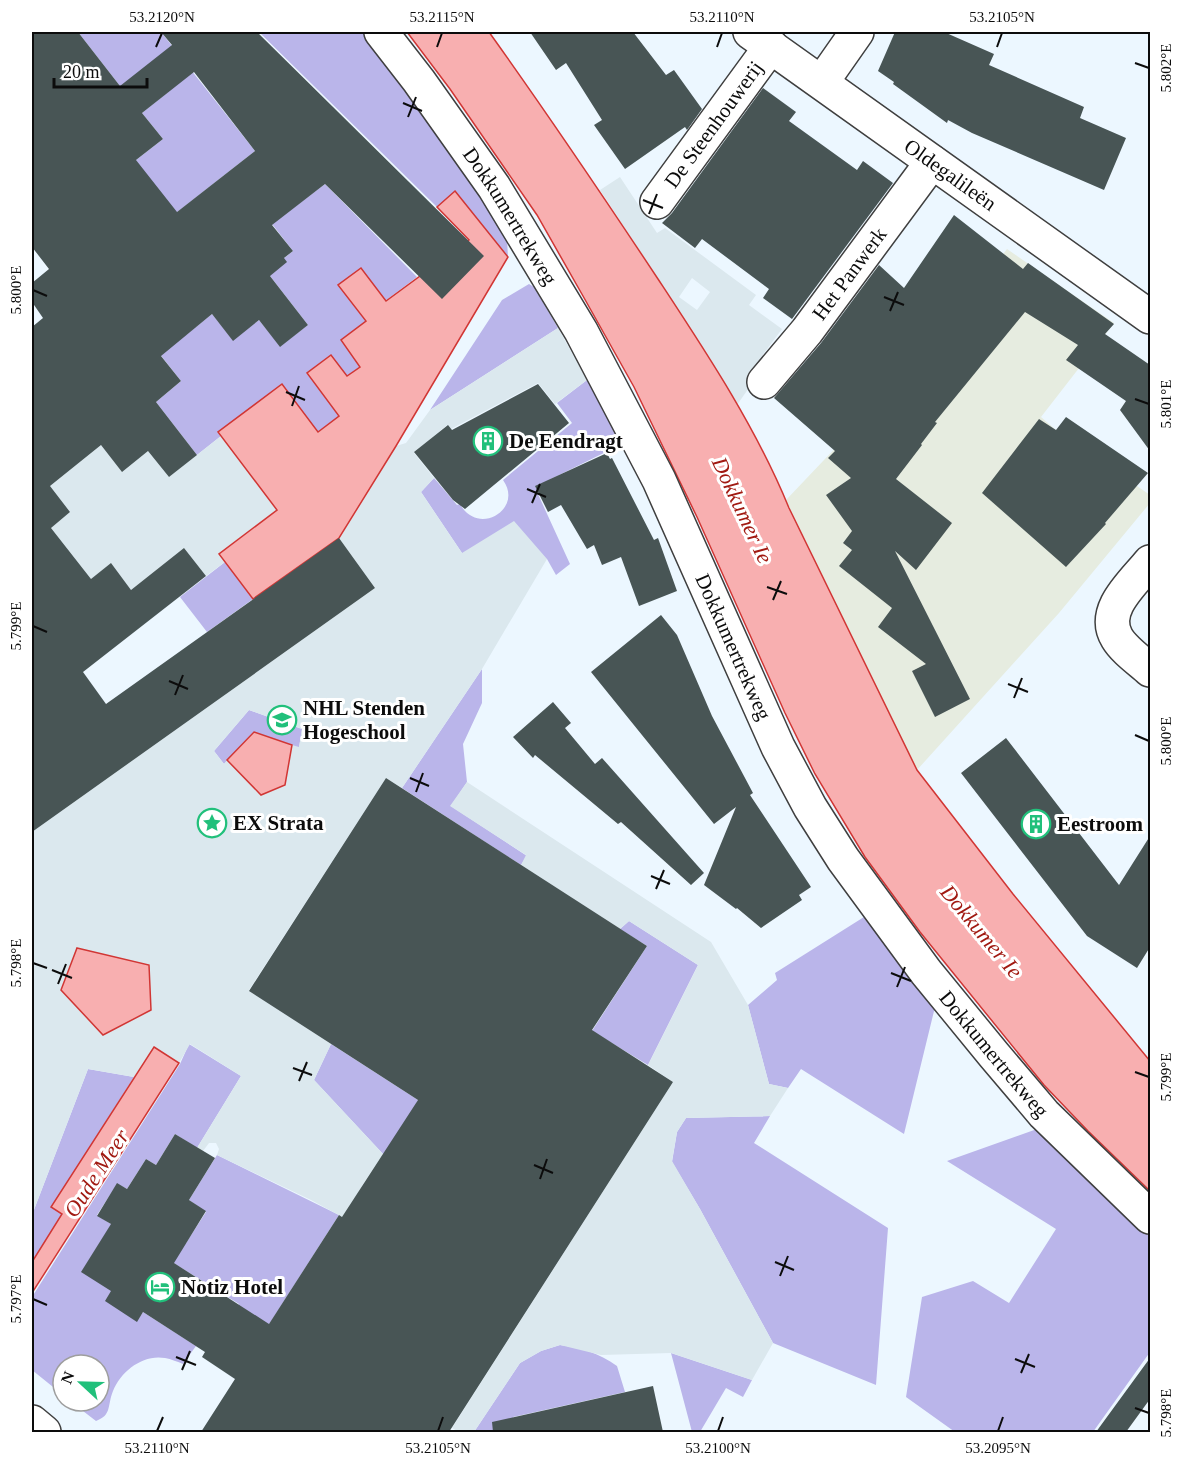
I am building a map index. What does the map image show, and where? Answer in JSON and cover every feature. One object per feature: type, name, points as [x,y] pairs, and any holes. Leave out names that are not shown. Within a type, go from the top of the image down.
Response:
[{"type":"street","name":"Dokkumertrekweg","points":[[381,32],[419,81],[494,187],[581,331],[659,480],[778,747],[810,807],[843,859],[926,972],[1001,1064],[1059,1129],[1150,1217]]},
{"type":"street","points":[[822,82],[857,32]]},
{"type":"street","name":"Oldegalileën","points":[[761,39],[1150,317]]},
{"type":"street","name":"De Steenhouwerij","points":[[657,202],[761,39]]},
{"type":"street","name":"Het Panwerk","points":[[764,382],[807,331],[932,162]]},
{"type":"street","points":[[1150,562],[1120,598],[1113,610],[1111,625],[1117,639],[1150,670]]},
{"type":"street","points":[[32,1422],[44,1432]]},
{"type":"shaded area","points":[[78,32],[161,32],[255,151],[157,228],[136,160],[163,139],[142,113],[168,92],[120,86]]},
{"type":"shaded area","points":[[259,32],[364,32],[448,142],[507,240],[508,257],[456,192],[437,207]]},
{"type":"shaded area","points":[[620,177],[657,233],[665,228],[756,295],[749,305],[782,329],[746,377],[753,382],[737,405],[696,337],[600,190]],"holes":[[[692,278],[710,292],[697,310],[679,297]]]},
{"type":"shaded area","points":[[325,184],[417,277],[385,301],[366,321],[361,366],[347,376],[307,373],[339,416],[318,432],[218,432],[221,436],[197,455],[156,402],[181,381],[140,329],[165,309],[186,335],[212,314],[233,340],[259,320],[280,346],[308,325],[267,272],[293,251],[272,224]]},
{"type":"shaded area","points":[[1007,249],[1114,323],[1041,417],[1056,430],[1150,495],[1150,503],[1059,613],[917,770],[786,500],[937,341]]},
{"type":"shaded area","points":[[529,284],[534,287],[558,328],[430,410],[502,300]]},
{"type":"shaded area","points":[[558,328],[587,380],[555,404],[538,383],[451,429],[447,425],[414,453],[434,478],[421,492],[462,553],[514,521],[547,559],[482,669],[402,788],[386,778],[249,990],[331,1044],[314,1080],[383,1154],[363,1184],[346,1219],[217,1155],[219,1149],[216,1143],[209,1143],[203,1151],[197,1148],[241,1076],[190,1044],[179,1063],[154,1047],[134,1077],[88,1069],[32,1215],[32,832],[375,588],[339,538],[396,446],[406,443],[430,410]],"holes":[[[249,710],[302,729],[299,747],[292,745],[285,785],[261,794],[227,760],[224,764],[214,751]]]},
{"type":"shaded area","points":[[587,380],[624,443],[551,479],[537,492],[570,564],[556,575],[547,559],[462,553],[421,492],[434,478],[457,505],[460,504],[468,514],[487,519],[496,515],[508,501],[508,491],[503,480],[572,423],[557,403]]},
{"type":"shaded area","points":[[221,436],[277,510],[219,553],[225,562],[206,576],[184,549],[131,590],[111,564],[91,579],[51,528],[70,512],[50,486],[101,445],[122,471],[148,451],[169,477]]},
{"type":"shaded area","points":[[225,562],[253,599],[207,632],[180,597]]},
{"type":"shaded area","points":[[482,669],[482,703],[463,744],[467,782],[451,806],[527,856],[521,865],[402,788]]},
{"type":"shaded area","points":[[249,710],[302,729],[299,748],[254,732],[224,764],[214,751]]},
{"type":"shaded area","points":[[467,782],[711,942],[748,1005],[769,1084],[788,1088],[770,1116],[686,1118],[677,1132],[672,1161],[773,1343],[752,1380],[671,1353],[601,1355],[560,1345],[541,1351],[520,1363],[474,1432],[459,1432],[452,1428],[673,1082],[648,1065],[698,965],[629,921],[620,929],[521,865],[526,855],[450,806]]},
{"type":"shaded area","points":[[864,917],[935,1007],[904,1134],[801,1069],[788,1088],[769,1084],[748,1005],[777,980],[775,973]]},
{"type":"shaded area","points":[[629,921],[698,965],[648,1065],[592,1031],[647,946],[620,929]]},
{"type":"shaded area","points":[[189,1044],[241,1076],[197,1148],[175,1134],[156,1165],[146,1159],[127,1189],[117,1184],[97,1215],[111,1224],[111,1291],[137,1321],[143,1312],[196,1346],[183,1364],[157,1357],[141,1361],[121,1377],[111,1398],[111,1353],[51,1353],[51,1385],[32,1370],[32,1297],[180,1064]]},
{"type":"shaded area","points":[[331,1044],[418,1100],[390,1159],[314,1080]]},
{"type":"shaded area","points":[[88,1069],[134,1077],[52,1206],[62,1214],[32,1262],[32,1215]]},
{"type":"shaded area","points":[[770,1116],[754,1143],[888,1228],[876,1385],[773,1343],[672,1162],[677,1132],[686,1118]]},
{"type":"shaded area","points":[[1037,1129],[1150,1237],[1150,1352],[1093,1432],[955,1432],[906,1397],[922,1297],[973,1281],[1009,1303],[1056,1229],[947,1161]]},
{"type":"shaded area","points":[[217,1155],[339,1215],[261,1337],[230,1318],[239,1304],[164,1257],[186,1243],[206,1212],[189,1200]]},
{"type":"shaded area","points":[[560,1345],[590,1352],[617,1366],[625,1392],[513,1417],[515,1429],[501,1432],[474,1432],[520,1363],[541,1351]]},
{"type":"shaded area","points":[[671,1353],[752,1380],[743,1397],[726,1388],[700,1432],[692,1432]]},
{"type":"shaded area","points":[[86,1413],[107,1413],[101,1419],[96,1421]]},
{"type":"water","name":"Dokkumer Ie","points":[[407,32],[489,32],[596,186],[694,334],[761,448],[917,770],[1013,894],[1150,1061],[1150,1191],[1044,1085],[920,932],[865,857],[815,774],[785,713],[697,517],[634,387],[537,215],[450,89]]},
{"type":"water","points":[[455,191],[508,257],[339,538],[253,599],[219,554],[277,510],[218,432],[282,384],[318,432],[339,416],[307,373],[331,355],[347,376],[360,367],[341,340],[366,321],[338,285],[361,268],[386,301],[469,240],[437,207]]},
{"type":"water","points":[[254,732],[292,745],[285,785],[261,795],[227,760]]},
{"type":"water","points":[[77,948],[149,965],[151,1010],[103,1035],[61,990]]},
{"type":"water","name":"Oude Meer","points":[[154,1047],[179,1063],[32,1293],[32,1262],[62,1214],[51,1207]]},
{"type":"building","points":[[32,32],[78,32],[120,86],[172,45],[161,32],[257,32],[484,256],[442,299],[325,184],[272,225],[293,251],[284,258],[287,262],[270,276],[308,325],[280,347],[259,320],[233,341],[212,314],[161,356],[181,381],[156,402],[197,455],[169,477],[148,451],[122,472],[101,445],[50,486],[70,512],[51,528],[91,579],[111,563],[131,590],[184,548],[206,576],[83,672],[106,704],[339,538],[375,588],[32,832],[32,327],[43,318],[32,302],[32,283],[49,269],[32,247]],"holes":[[[194,72],[255,151],[177,212],[136,160],[163,139],[142,113]]]},
{"type":"building","points":[[530,32],[633,32],[666,75],[674,70],[702,109],[687,130],[685,127],[625,169],[594,125],[602,120],[566,63],[556,70]]},
{"type":"building","points":[[895,32],[944,32],[994,54],[989,65],[1084,107],[1080,118],[1126,138],[1104,190],[972,133],[948,120],[947,123],[893,84],[894,82],[878,71]]},
{"type":"building","points":[[763,88],[796,112],[789,121],[857,170],[863,161],[893,183],[792,319],[763,298],[769,289],[702,239],[695,248],[662,223],[672,213]]},
{"type":"building","points":[[954,215],[1023,269],[1028,263],[1114,324],[1105,334],[1150,365],[1150,451],[1120,410],[1126,401],[1066,360],[1078,345],[1025,312],[935,422],[937,423],[922,445],[896,479],[952,523],[916,570],[895,551],[970,699],[935,717],[912,671],[926,664],[878,627],[892,608],[839,566],[852,550],[843,543],[852,531],[826,495],[851,478],[828,458],[835,451],[774,398],[821,343],[879,265],[904,288]]},
{"type":"building","name":"De Eendragt","points":[[538,384],[569,423],[465,509],[453,500],[414,452],[448,425],[452,430]]},
{"type":"building","points":[[1066,417],[1148,473],[1106,524],[1066,567],[982,493],[1039,419],[1056,430]]},
{"type":"building","points":[[607,453],[610,459],[612,458],[654,540],[658,538],[677,591],[639,606],[621,557],[602,565],[594,545],[587,549],[561,505],[548,512],[535,486]]},
{"type":"building","points":[[661,615],[677,635],[712,716],[753,793],[750,795],[811,887],[799,895],[802,900],[761,928],[704,885],[736,807],[714,824],[591,672]]},
{"type":"building","points":[[553,702],[571,723],[565,728],[595,764],[602,758],[704,873],[691,885],[621,822],[618,824],[535,755],[533,758],[513,737]]},
{"type":"building","name":"Eestroom","points":[[1006,738],[1119,885],[1150,836],[1150,947],[1137,968],[1087,936],[961,773]]},
{"type":"building","points":[[386,778],[647,946],[592,1030],[673,1082],[449,1432],[201,1432],[235,1379],[202,1357],[205,1352],[143,1312],[137,1322],[105,1301],[111,1291],[81,1272],[111,1224],[97,1216],[117,1183],[127,1189],[146,1159],[156,1165],[175,1134],[215,1158],[189,1200],[206,1211],[174,1263],[269,1324],[339,1215],[342,1217],[418,1100],[249,991]]},
{"type":"building","points":[[1150,1358],[1150,1399],[1126,1432],[1096,1432]]},
{"type":"building","points":[[653,1386],[663,1432],[493,1432],[492,1422]]},
{"type":"place","name":"De Eendragt","points":[[488,441]]},
{"type":"place","name":"NHL Stenden Hogeschool","points":[[282,720]]},
{"type":"place","name":"EX Strata","points":[[212,823]]},
{"type":"place","name":"Eestroom","points":[[1036,824]]},
{"type":"place","name":"Notiz Hotel","points":[[160,1287]]}]
